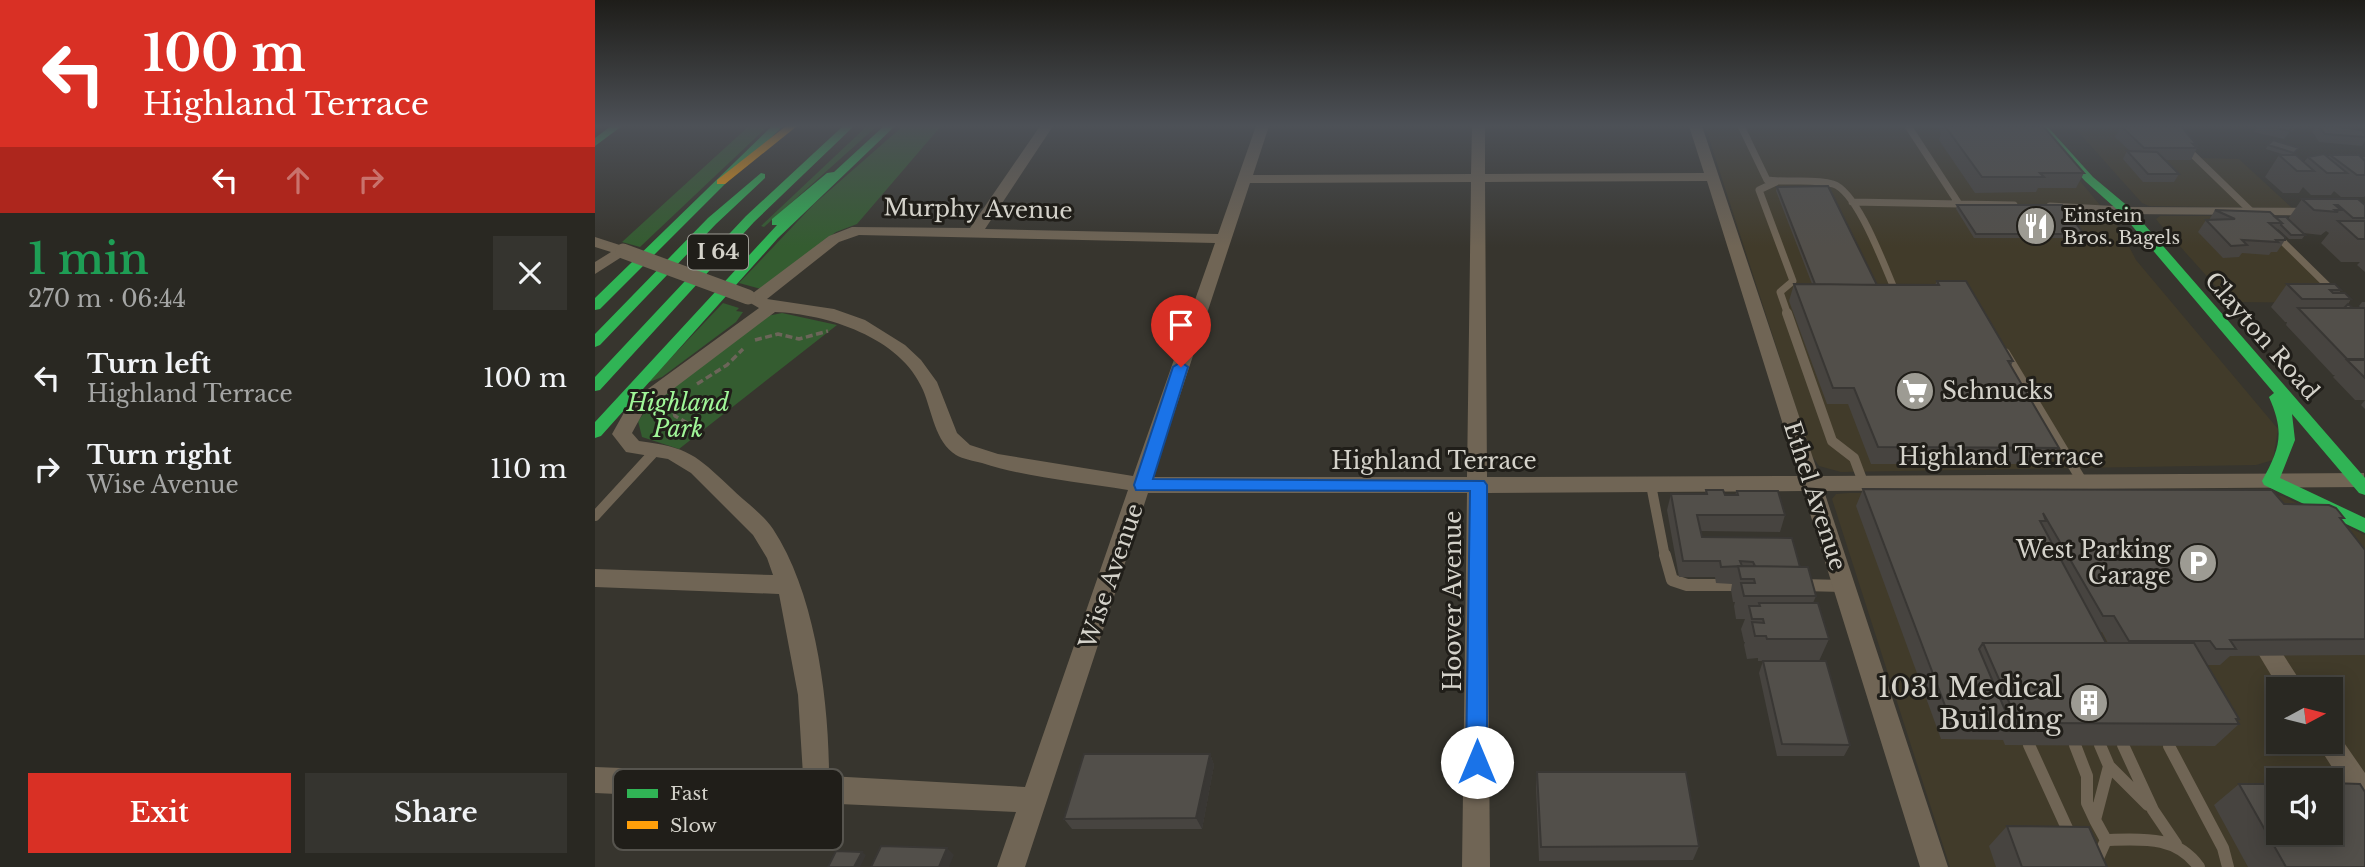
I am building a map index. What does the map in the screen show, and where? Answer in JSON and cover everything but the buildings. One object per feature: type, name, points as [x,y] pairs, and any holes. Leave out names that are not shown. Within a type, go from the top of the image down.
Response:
[{"type":"main road","points":[[595,306],[736,166]]},
{"type":"main road","points":[[717,185],[741,166]]},
{"type":"main road","name":"I 64","points":[[595,386],[740,229],[803,166]]},
{"type":"main road","points":[[595,391],[637,360],[692,302],[841,166]]},
{"type":"main road","name":"Clayton Road","points":[[2078,166],[2126,211],[2362,483]]},
{"type":"main road","name":"I 64","points":[[595,342],[712,221],[769,168]]},
{"type":"main road","points":[[595,432],[728,283],[831,175]]},
{"type":"main road","name":"Clayton Road","points":[[2114,179],[2126,211]]},
{"type":"main road","points":[[2263,372],[2289,420],[2291,431],[2287,449],[2270,481],[2365,526]]},
{"type":"street","points":[[975,232],[1020,166]]},
{"type":"street","name":"Wise Avenue","points":[[1011,867],[1248,166]]},
{"type":"street","name":"Hoover Avenue","points":[[1476,867],[1477,166]]},
{"type":"street","name":"Ethel Avenue","points":[[1709,166],[1934,867]]},
{"type":"street","points":[[1244,179],[1713,177]]},
{"type":"street","points":[[2126,211],[2256,216],[2365,212]]},
{"type":"street","name":"Murphy Avenue","points":[[655,451],[633,447],[624,439],[623,428],[632,413],[758,301],[846,232],[877,229],[1224,239]]},
{"type":"street","name":"Highland Terrace","points":[[595,242],[758,301],[828,313],[859,324],[899,349],[915,363],[931,386],[949,436],[963,450],[998,461],[1142,485],[1651,485],[2082,481],[2362,483]]},
{"type":"street","points":[[595,269],[623,251]]},
{"type":"street","points":[[655,451],[679,456],[697,466],[766,536],[790,584],[806,672],[817,769]]},
{"type":"street","points":[[595,578],[790,584]]},
{"type":"street","points":[[2271,654],[2286,677]]},
{"type":"street","points":[[2337,754],[2365,796]]},
{"type":"street","points":[[595,780],[613,781]]},
{"type":"street","points":[[843,789],[1034,800]]},
{"type":"lane","points":[[1760,166],[1767,180],[1835,184],[1852,202],[1895,288],[1918,288]]},
{"type":"lane","points":[[1934,166],[1959,204]]},
{"type":"lane","points":[[2204,166],[2256,216]]},
{"type":"lane","points":[[1777,182],[1759,190],[1793,281],[1780,292],[1832,441],[1854,458],[1863,482]]},
{"type":"lane","points":[[1852,202],[2022,206]]},
{"type":"lane","points":[[2035,206],[2126,211]]},
{"type":"lane","points":[[2269,229],[2339,296]]},
{"type":"lane","points":[[1999,343],[2082,481]]},
{"type":"lane","points":[[595,516],[655,451]]},
{"type":"lane","points":[[1651,485],[1668,572],[1672,580],[1687,584],[1754,585]]},
{"type":"lane","points":[[1795,585],[1843,586]]},
{"type":"lane","points":[[2029,745],[2084,867]]},
{"type":"lane","points":[[2075,745],[2087,776],[2087,803],[2106,840]]},
{"type":"lane","points":[[2101,745],[2109,766],[2153,810],[2179,847]]},
{"type":"lane","points":[[2123,746],[2153,810]]},
{"type":"lane","points":[[2169,746],[2224,848],[2228,867]]},
{"type":"lane","points":[[2095,820],[2109,766]]},
{"type":"lane","points":[[2106,840],[2168,840],[2194,857],[2199,867]]},
{"type":"lane","points":[[2094,867],[2106,840]]},
{"type":"path","points":[[692,386],[727,365],[757,340],[778,334],[799,339],[831,330]]},
{"type":"path","points":[[655,451],[676,432],[691,425],[675,416],[673,410],[682,393]]},
{"type":"shaded area","points":[[1718,166],[2068,166],[2120,229],[2136,260],[2278,429],[2273,460],[2256,465],[1841,472],[1819,466],[1811,454]]},
{"type":"shaded area","points":[[2109,166],[2247,166],[2292,208],[2149,206],[2142,203]]},
{"type":"shaded area","points":[[2160,216],[2252,216],[2342,303],[2230,302],[2159,223],[2156,219]]},
{"type":"shaded area","points":[[1849,493],[2259,493],[2282,496],[2365,535],[2365,867],[1950,867],[1832,499],[1836,494]]},
{"type":"green space","points":[[705,166],[725,166],[640,247],[622,242]]},
{"type":"green space","points":[[824,166],[832,166],[764,227],[761,226]]},
{"type":"green space","points":[[857,166],[906,166],[857,224],[836,232],[761,289],[739,283],[814,204]]},
{"type":"green space","points":[[723,303],[743,312],[736,322],[662,377],[647,383]]},
{"type":"green space","name":"Highland Park","points":[[782,313],[837,325],[679,449],[642,437],[638,421],[653,401],[767,316]]},
{"type":"traffic: fast","points":[[595,306],[737,166]]},
{"type":"traffic: fast","points":[[595,386],[750,219],[806,166]]},
{"type":"traffic: fast","points":[[595,432],[774,235],[847,166]]},
{"type":"traffic: fast","points":[[2078,166],[2126,211],[2365,489]]},
{"type":"traffic: fast","points":[[776,222],[831,175]]},
{"type":"traffic: fast","points":[[595,342],[712,221],[761,176]]},
{"type":"traffic: fast","points":[[2277,397],[2288,431],[2282,459],[2270,481],[2365,526]]},
{"type":"traffic: slow","points":[[721,182],[741,166]]},
{"type":"place","name":"Einstein Bros. Bagels","points":[[2036,226]]},
{"type":"place","name":"Schnucks","points":[[1915,391]]},
{"type":"place","name":"West Parking Garage","points":[[2198,563]]},
{"type":"place","name":"1031 Medical Building","points":[[2089,703]]},
{"type":"route","points":[[1181,367],[1142,485],[1478,485],[1477,762]]}]
